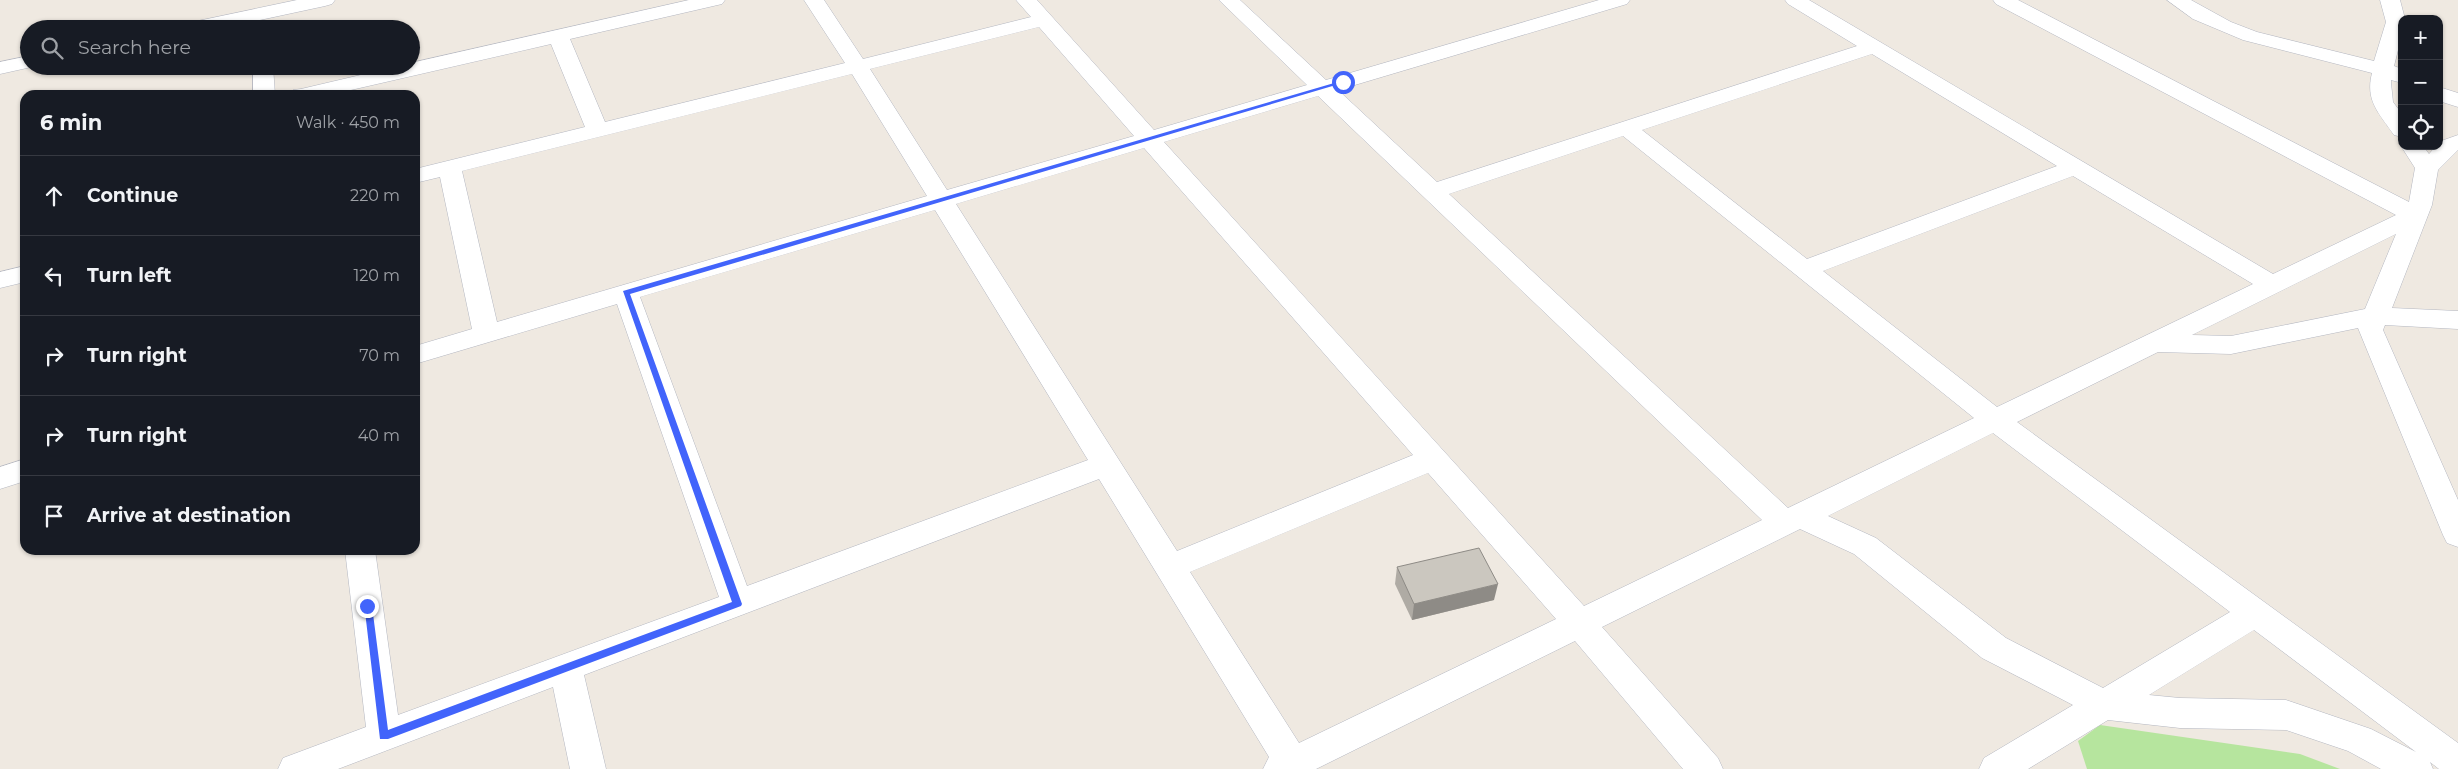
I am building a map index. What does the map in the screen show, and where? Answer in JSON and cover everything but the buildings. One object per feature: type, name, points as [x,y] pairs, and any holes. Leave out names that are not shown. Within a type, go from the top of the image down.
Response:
[{"type":"street","points":[[231,20],[325,0]]},
{"type":"street","points":[[420,68],[715,0]]},
{"type":"street","points":[[814,0],[857,65],[1170,566],[1290,767],[1580,623],[2415,215]]},
{"type":"street","points":[[420,354],[1620,0]]},
{"type":"street","points":[[1794,0],[2273,285]]},
{"type":"street","points":[[2003,0],[2415,215]]},
{"type":"street","points":[[2177,0],[2196,14],[2232,30],[2392,73]]},
{"type":"street","points":[[2390,0],[2396,22],[2392,73],[2380,83],[2382,102],[2398,124]]},
{"type":"street","points":[[1234,1],[1434,191],[1793,519],[1865,546],[1994,648],[2104,705],[2180,713],[2286,714],[2359,740],[2415,769]]},
{"type":"street","points":[[420,175],[857,65],[1035,10],[1580,623],[1706,769]]},
{"type":"street","points":[[558,36],[597,130]]},
{"type":"street","points":[[1434,191],[1874,47]]},
{"type":"street","points":[[0,68],[20,64]]},
{"type":"street","points":[[263,75],[264,90]]},
{"type":"street","points":[[323,90],[388,75]]},
{"type":"street","points":[[2443,95],[2458,101]]},
{"type":"street","points":[[1626,128],[1994,420],[2458,763]]},
{"type":"street","points":[[2458,142],[2449,146],[2427,168],[2420,205],[2370,330],[2458,535]]},
{"type":"street","points":[[2415,150],[2427,168]]},
{"type":"street","points":[[450,167],[486,334]]},
{"type":"street","points":[[1803,269],[2075,167]]},
{"type":"street","points":[[0,280],[20,275]]},
{"type":"street","points":[[626,293],[738,604]]},
{"type":"street","points":[[2154,343],[2231,345],[2375,316],[2458,320]]},
{"type":"street","points":[[1170,566],[1433,459]]},
{"type":"street","points":[[296,769],[1106,465]]},
{"type":"street","points":[[0,478],[20,472]]},
{"type":"street","points":[[361,555],[384,736]]},
{"type":"street","points":[[1997,769],[2256,613]]},
{"type":"street","points":[[566,668],[588,769]]},
{"type":"green space","points":[[2100,725],[2300,754],[2340,769],[2087,769],[2078,741]]},
{"type":"route","points":[[367,606],[384,736],[738,604],[626,293],[1343,82]]}]
